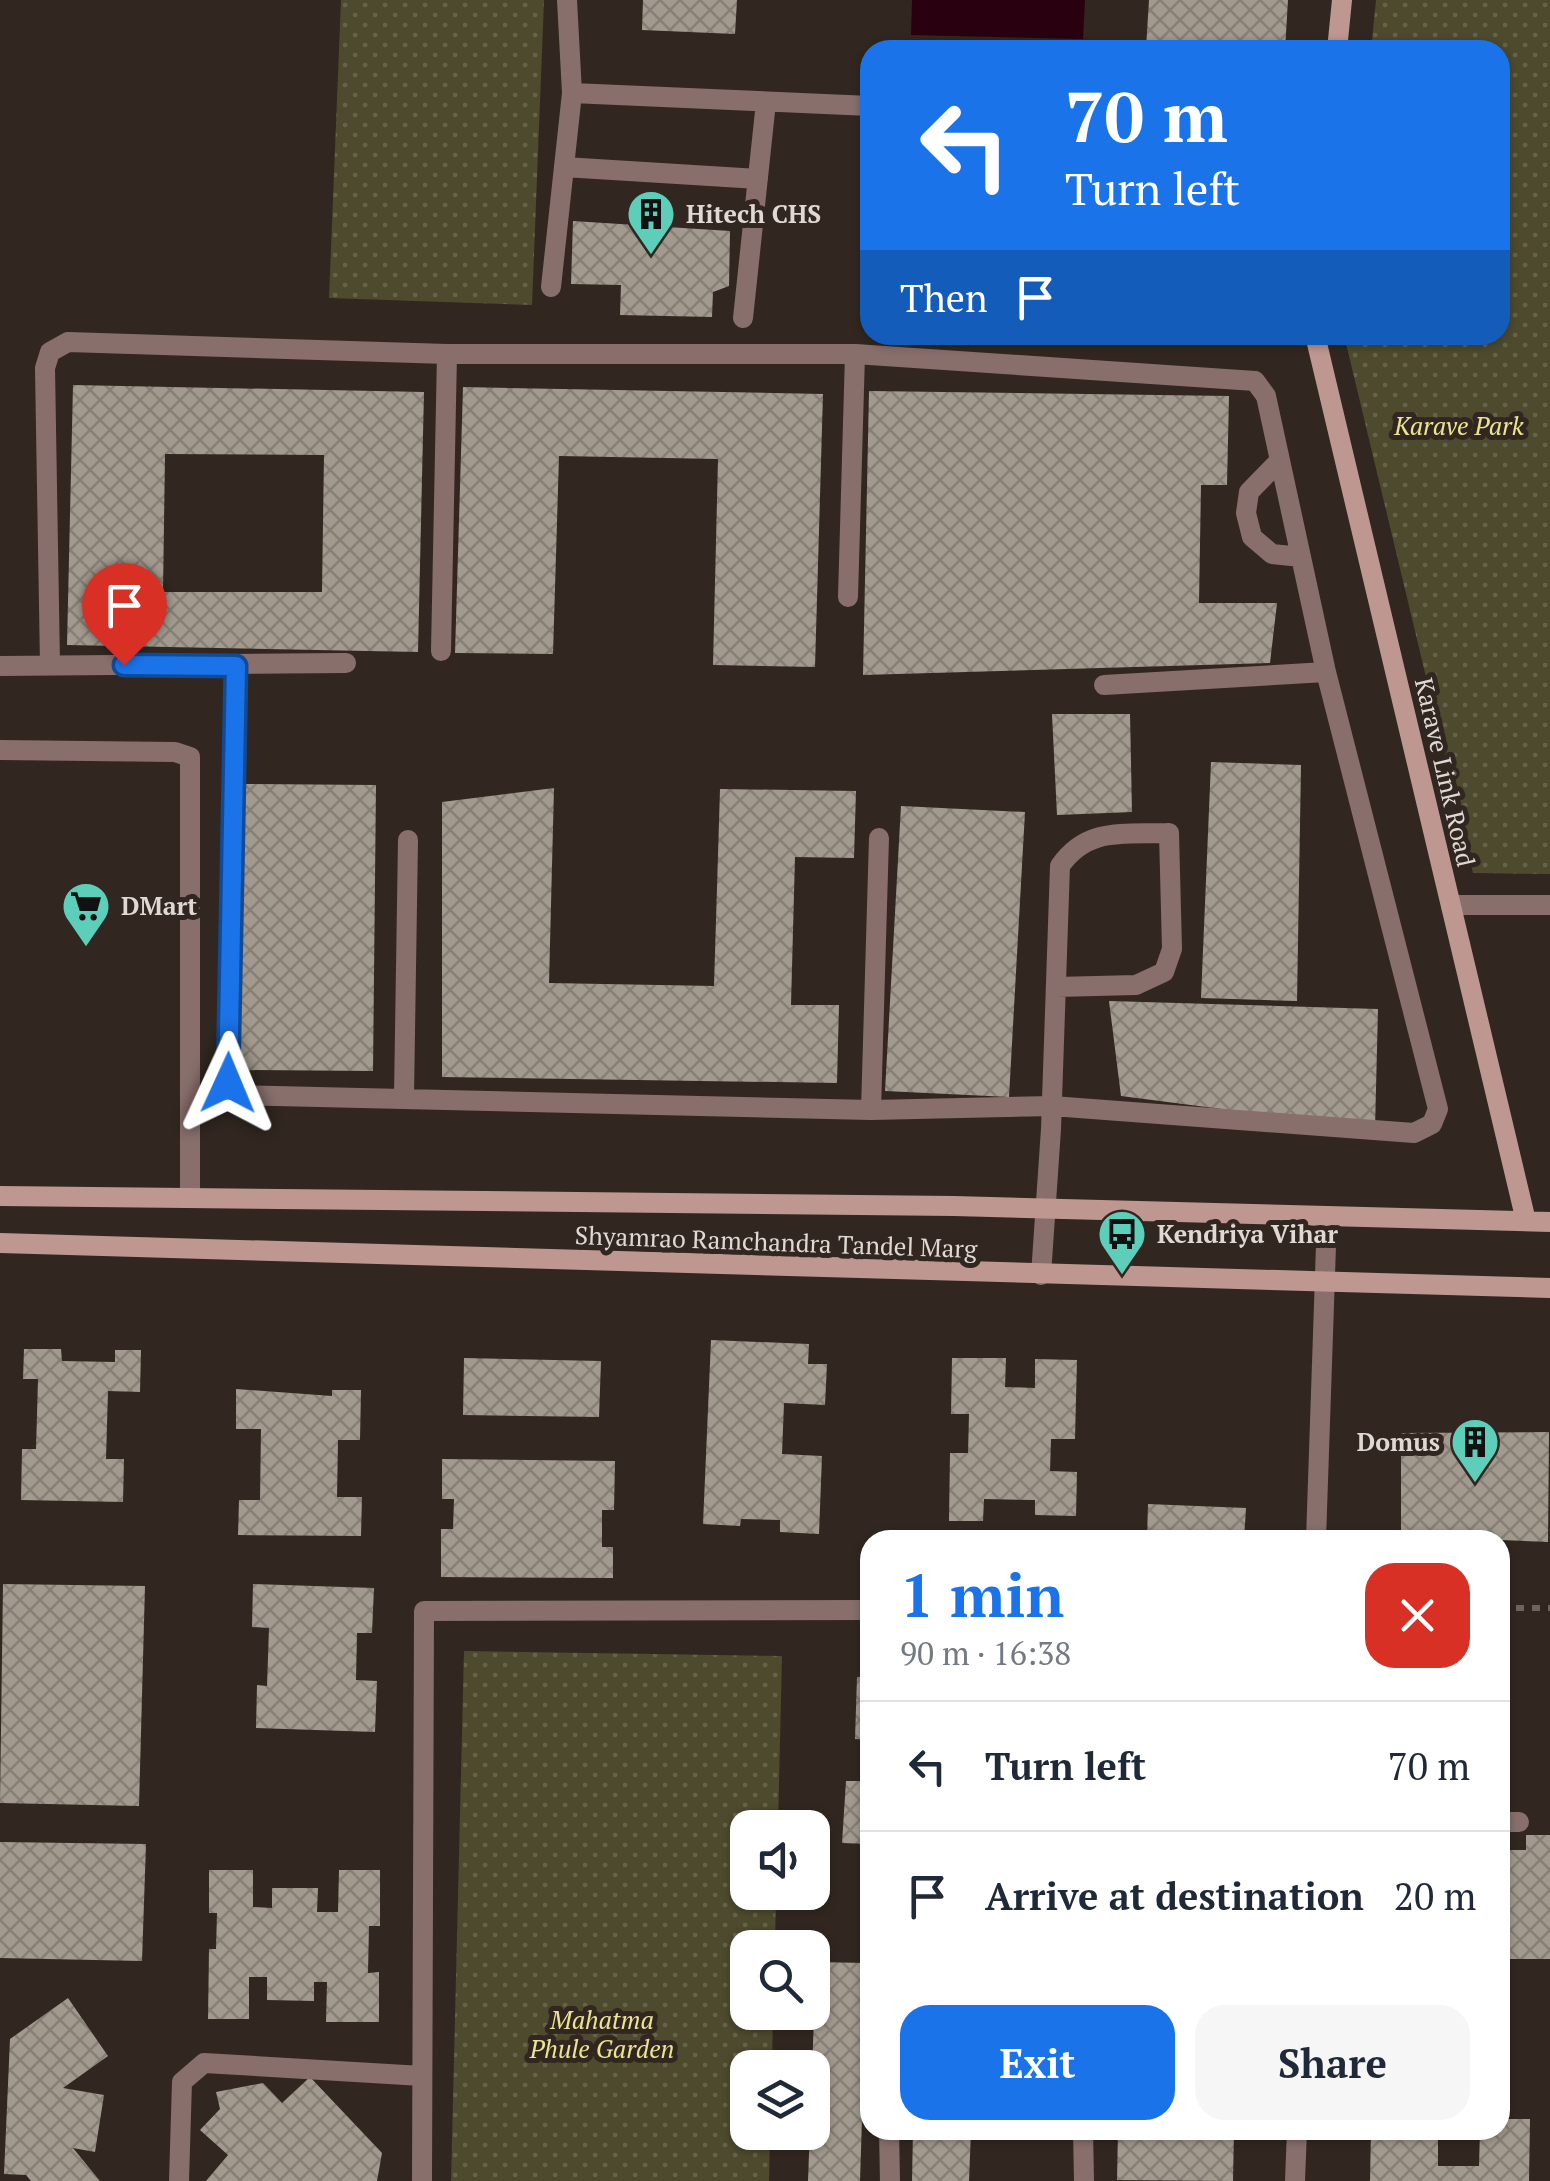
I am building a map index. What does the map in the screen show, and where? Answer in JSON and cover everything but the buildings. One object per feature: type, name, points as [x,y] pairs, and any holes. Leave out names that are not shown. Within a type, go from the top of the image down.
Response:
[{"type":"street","points":[[551,286],[572,94],[567,0]]},
{"type":"street","points":[[1337,40],[1342,0]]},
{"type":"street","points":[[572,94],[860,106]]},
{"type":"street","points":[[743,318],[766,102]]},
{"type":"street","points":[[564,167],[758,179]]},
{"type":"street","points":[[50,665],[45,368],[56,346],[68,342],[448,354],[856,354],[1255,381],[1266,396],[1326,672],[1438,1108],[1432,1124],[1414,1133],[1052,1106],[872,1110],[404,1096],[234,1096],[228,1083],[236,666]]},
{"type":"street","name":"Karave Link Road","points":[[1317,345],[1526,1221]]},
{"type":"street","points":[[441,651],[448,354]]},
{"type":"street","points":[[848,598],[856,354]]},
{"type":"street","points":[[1280,460],[1250,492],[1246,513],[1252,537],[1272,554],[1301,557]]},
{"type":"street","points":[[0,666],[346,663]]},
{"type":"street","points":[[1104,685],[1326,672]]},
{"type":"street","points":[[0,750],[176,752],[190,757],[190,1198]]},
{"type":"street","points":[[1041,1276],[1052,1106],[1060,866],[1074,845],[1105,836],[1170,833],[1172,949],[1164,972],[1136,985],[1056,987]]},
{"type":"street","points":[[872,1110],[879,838]]},
{"type":"street","points":[[404,1096],[408,840]]},
{"type":"street","points":[[1450,904],[1550,905]]},
{"type":"street","name":"Shyamrao Ramchandra Tandel Marg","points":[[0,1196],[1044,1209],[1550,1222]]},
{"type":"street","points":[[1316,1530],[1327,1216]]},
{"type":"street","name":"Shyamrao Ramchandra Tandel Marg","points":[[0,1243],[1550,1288]]},
{"type":"street","points":[[422,2181],[424,1611],[860,1610]]},
{"type":"street","points":[[178,2181],[182,2082],[204,2064],[422,2076]]},
{"type":"street","points":[[889,2140],[890,2181]]},
{"type":"street","points":[[1083,2140],[1084,2181]]},
{"type":"street","points":[[1295,2181],[1297,2140]]},
{"type":"path","points":[[1510,1608],[1550,1608]]},
{"type":"green space","points":[[341,0],[544,0],[532,305],[329,298]]},
{"type":"green space","name":"Karave Park","points":[[1376,0],[1550,0],[1550,874],[1473,873],[1346,345],[1510,345],[1510,40],[1372,40]]},
{"type":"green space","name":"Mahatma Phule Garden","points":[[464,1651],[782,1656],[778,1810],[730,1810],[730,1910],[776,1910],[775,1930],[730,1930],[730,2030],[773,2030],[772,2050],[730,2050],[730,2150],[770,2150],[769,2181],[451,2181]]},
{"type":"shaded area","points":[[912,0],[1085,0],[1083,39],[911,35]]},
{"type":"place","name":"Hitech CHS","points":[[651,256]]},
{"type":"place","name":"DMart","points":[[86,948]]},
{"type":"place","name":"Kendriya Vihar","points":[[1122,1276]]},
{"type":"place","name":"Domus","points":[[1475,1484]]},
{"type":"route","points":[[124,665],[236,666],[228,1083]]}]
